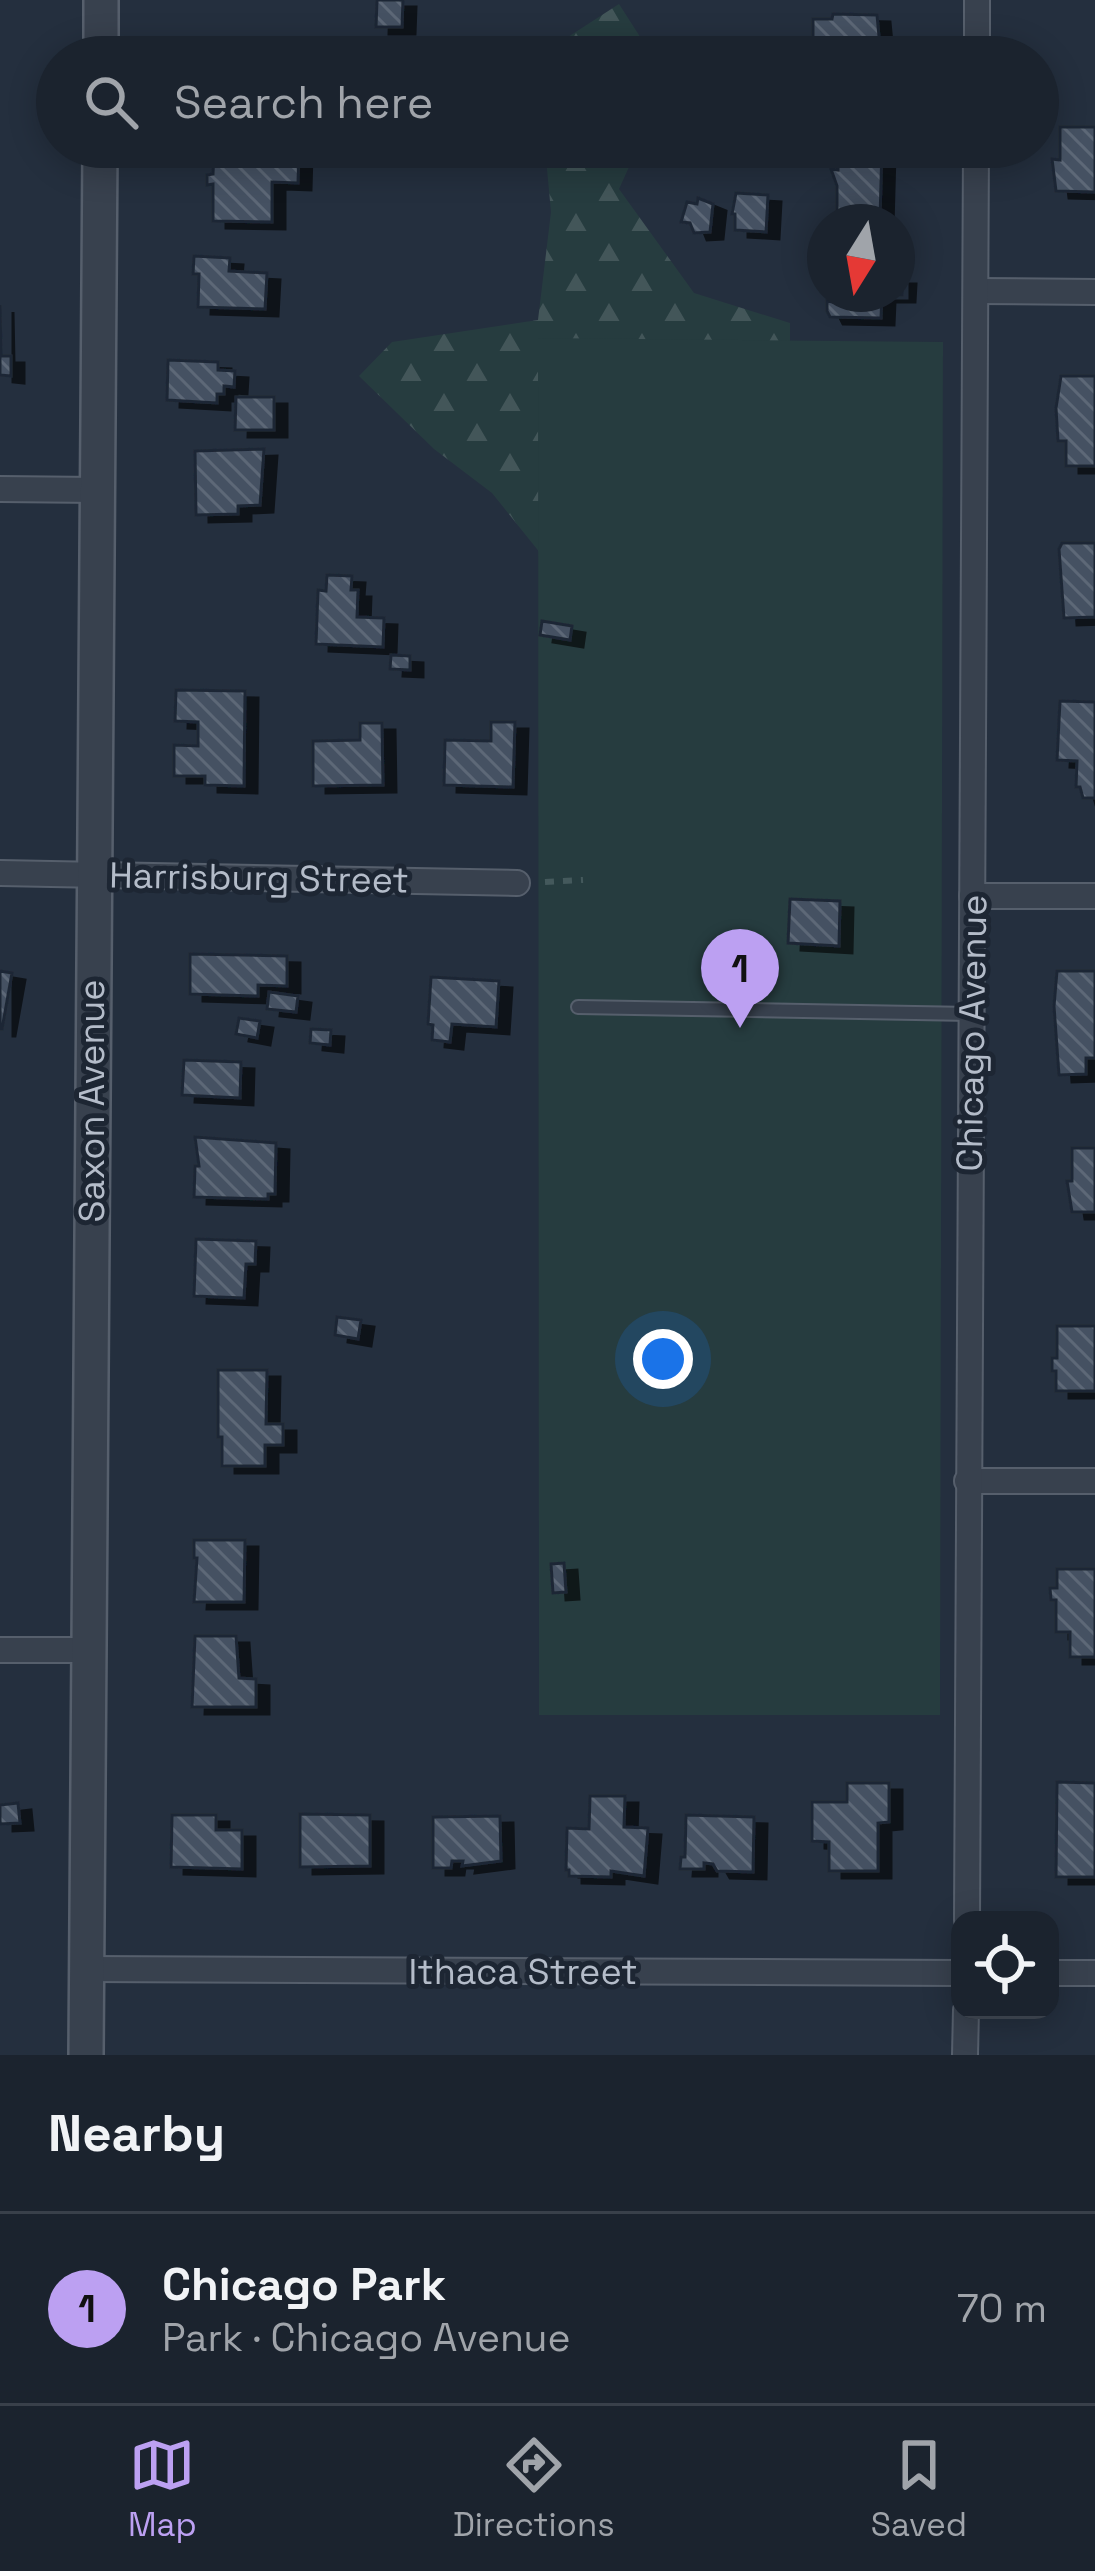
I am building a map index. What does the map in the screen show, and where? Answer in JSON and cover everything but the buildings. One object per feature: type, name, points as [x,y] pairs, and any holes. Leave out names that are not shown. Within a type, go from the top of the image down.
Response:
[{"type":"street","points":[[101,0],[101,36]]},
{"type":"street","points":[[977,0],[977,36]]},
{"type":"street","name":"Saxon Avenue","points":[[86,2055],[100,168]]},
{"type":"street","name":"Chicago Avenue","points":[[967,1911],[976,168]]},
{"type":"street","points":[[976,291],[1095,292]]},
{"type":"street","points":[[0,489],[98,490]]},
{"type":"street","name":"Harrisburg Street","points":[[0,873],[518,883]]},
{"type":"street","points":[[972,896],[1095,896]]},
{"type":"street","points":[[967,1480],[1095,1481]]},
{"type":"street","points":[[0,1650],[89,1650]]},
{"type":"street","name":"Ithaca Street","points":[[87,1969],[951,1972]]},
{"type":"street","points":[[1059,1973],[1095,1973]]},
{"type":"street","points":[[965,2055],[966,2019]]},
{"type":"lane","points":[[578,1007],[971,1014]]},
{"type":"path","points":[[518,883],[583,880]]},
{"type":"green space","points":[[619,4],[640,36],[569,36]]},
{"type":"green space","points":[[547,168],[628,168],[619,189],[694,293],[790,323],[790,387],[553,569],[492,493],[434,449],[359,376],[392,342],[538,320],[551,212]]},
{"type":"green space","points":[[538,338],[943,342],[940,1715],[539,1715]]},
{"type":"place","name":"Chicago Park","points":[[740,1028]]}]
